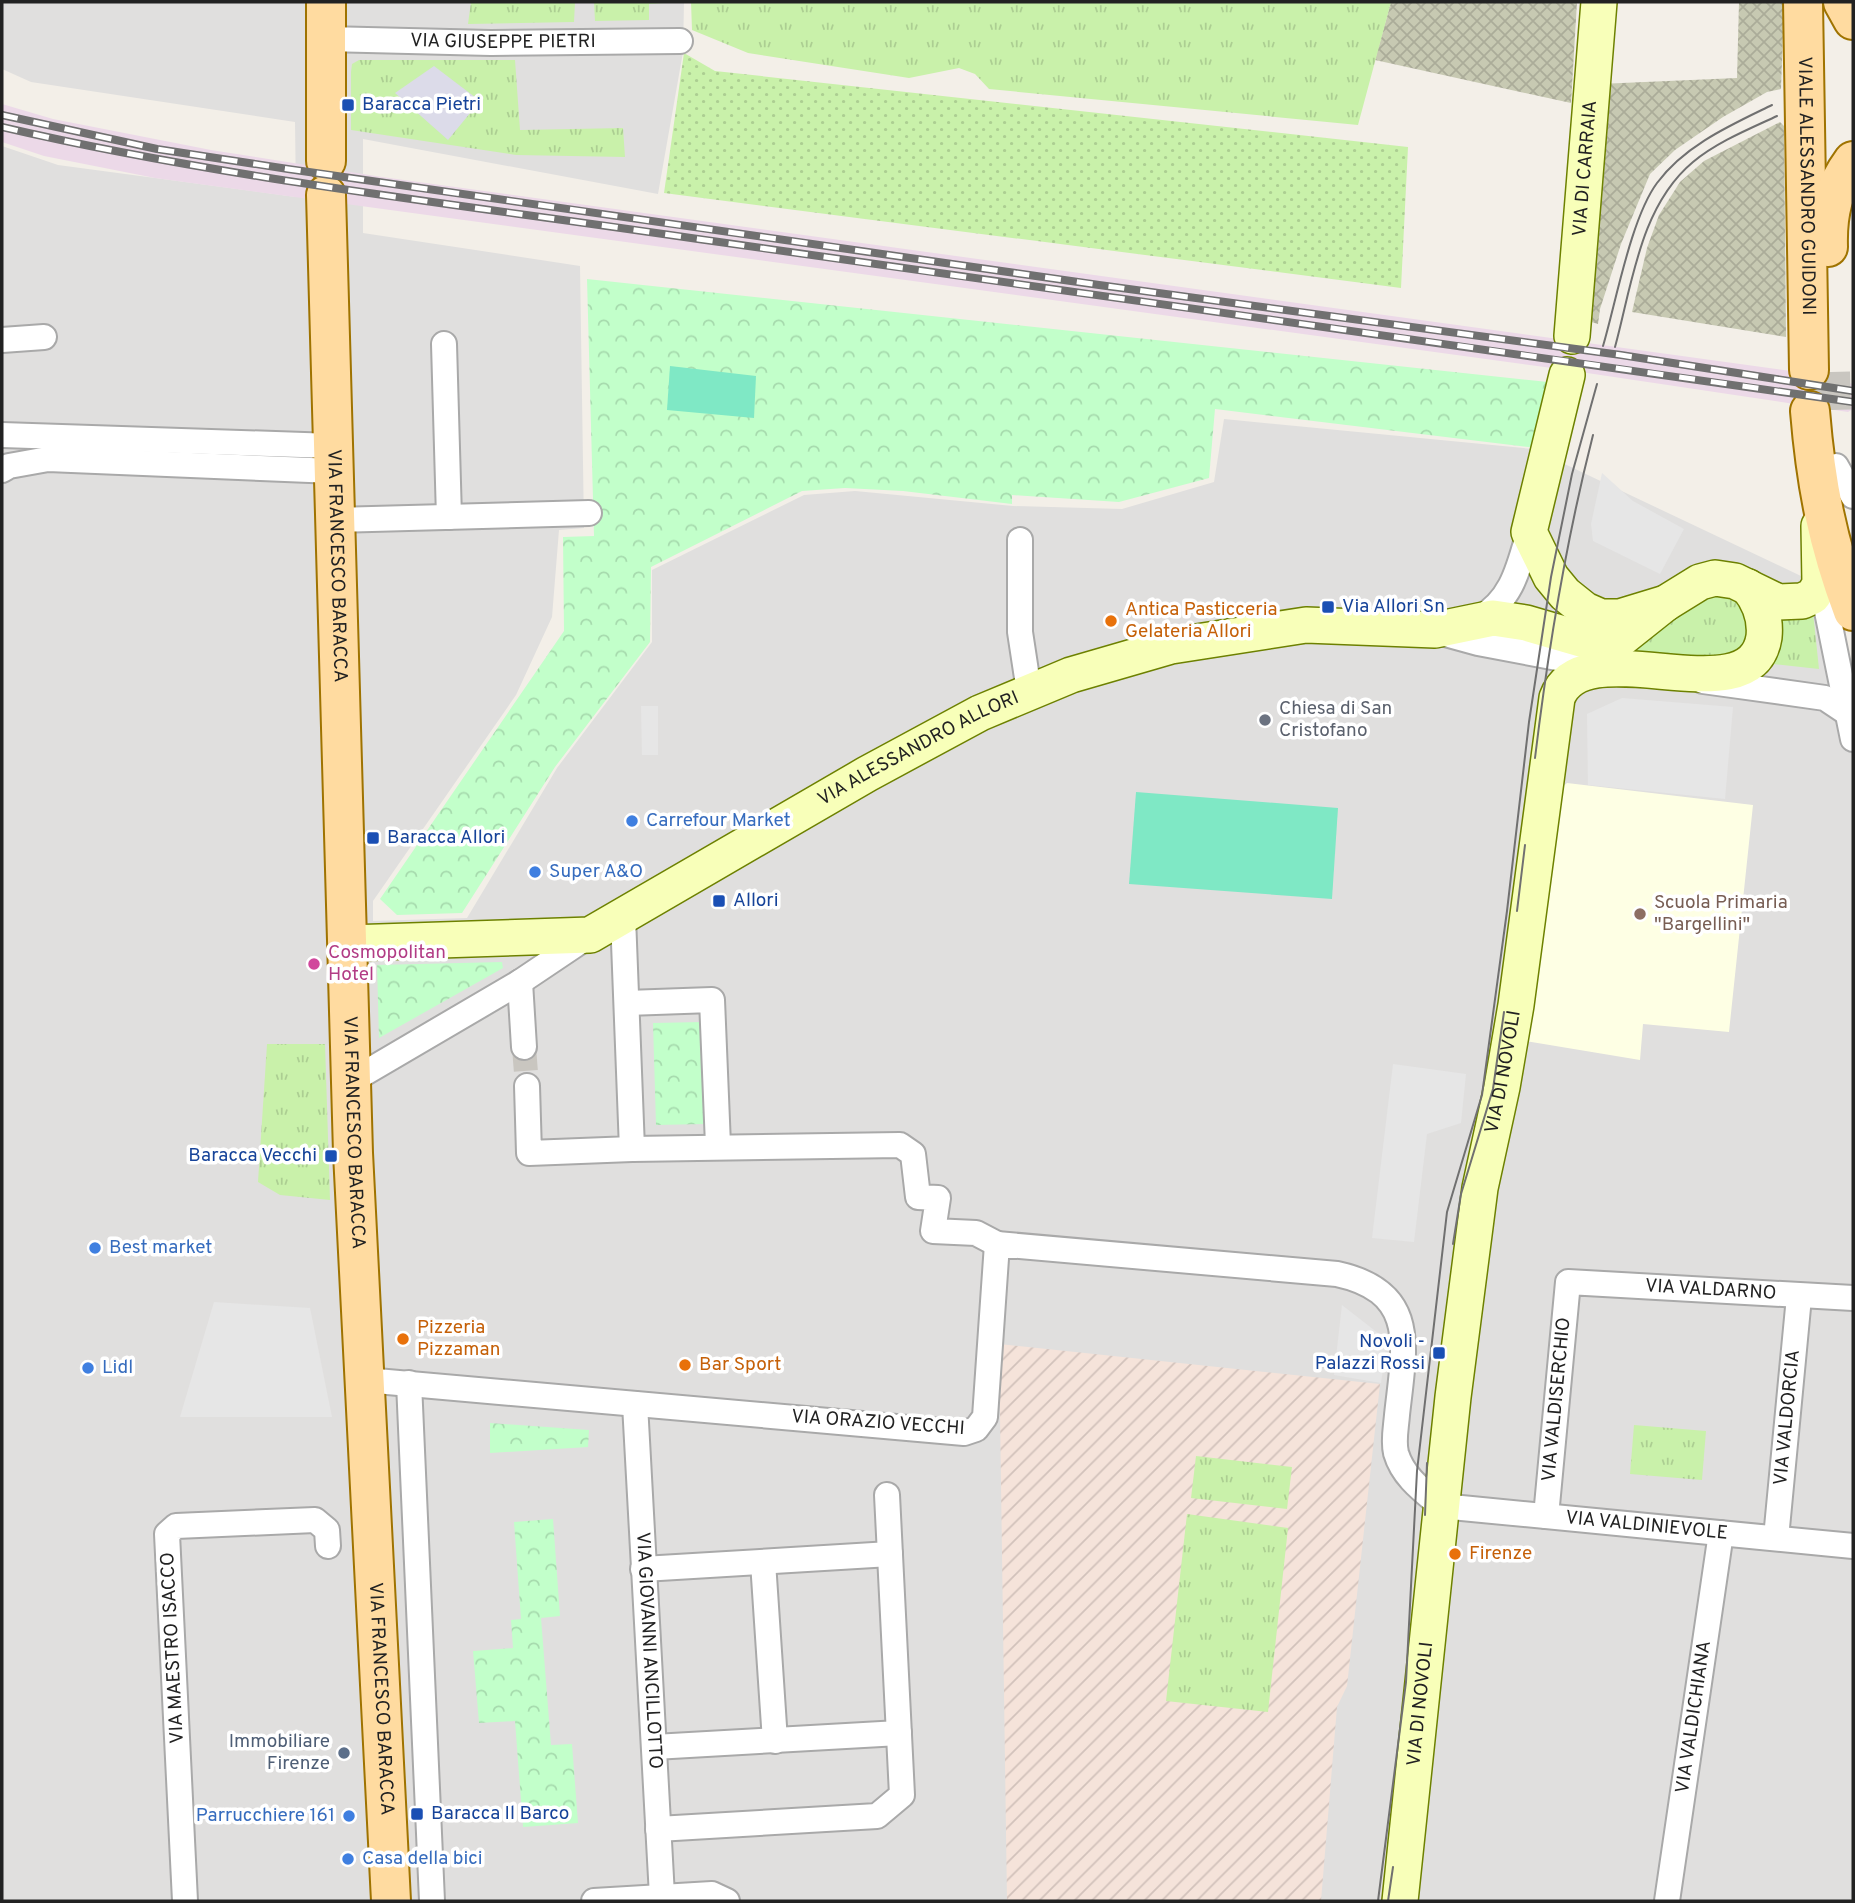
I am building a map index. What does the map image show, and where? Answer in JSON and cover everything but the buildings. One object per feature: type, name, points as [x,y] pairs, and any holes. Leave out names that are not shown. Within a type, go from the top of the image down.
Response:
[{"type":"main road","name":"VIA FRANCESCO BARACCA","points":[[326,2],[326,178],[348,943],[365,1380],[391,1901]]},
{"type":"main road","name":"VIALE ALESSANDRO GUIDONI","points":[[1803,2],[1820,371],[1827,226],[1832,197],[1853,161]]},
{"type":"main road","points":[[1843,2],[1853,20]]},
{"type":"main road","points":[[1821,412],[1836,488],[1853,611]]},
{"type":"main road","points":[[1836,488],[1853,543]]},
{"type":"street","name":"VIA DI CARRAIA","points":[[1572,336],[1599,2]]},
{"type":"street","name":"VIA GIUSEPPE PIETRI","points":[[326,39],[492,43],[680,41]]},
{"type":"street","points":[[2,340],[44,337]]},
{"type":"street","points":[[444,344],[449,517]]},
{"type":"street","points":[[1478,619],[1498,607],[1506,596],[1529,532],[1567,375]]},
{"type":"street","points":[[2,436],[82,450],[333,459]]},
{"type":"street","points":[[2,470],[9,466],[82,450]]},
{"type":"street","points":[[1529,532],[1551,577],[1565,594],[1585,610],[1614,618],[1667,603],[1708,579],[1726,579],[1778,601],[1794,603],[1816,593],[1836,488]]},
{"type":"street","points":[[335,520],[589,513]]},
{"type":"street","name":"VIA ALESSANDRO ALLORI","points":[[1020,540],[1020,632],[1029,691]]},
{"type":"street","points":[[1820,578],[1853,739]]},
{"type":"street","name":"VIA ALESSANDRO ALLORI","points":[[1679,674],[1733,669],[1744,665],[1759,651],[1764,618],[1748,587]]},
{"type":"street","name":"VIA ALESSANDRO ALLORI","points":[[1434,630],[1478,619],[1510,619],[1591,642],[1603,642],[1622,638],[1667,603]]},
{"type":"street","name":"VIA ALESSANDRO ALLORI","points":[[353,1080],[520,982],[590,936],[879,767],[1029,691],[1119,660],[1211,637],[1306,625],[1434,630],[1478,643],[1608,667],[1679,674],[1735,688],[1825,698],[1846,712]]},
{"type":"street","name":"VIA DI NOVOLI","points":[[1400,1901],[1441,1506],[1480,1188],[1516,1005],[1556,698],[1561,687],[1573,678],[1608,667]]},
{"type":"street","points":[[624,917],[632,1149]]},
{"type":"street","name":"VIA ALESSANDRO ALLORI","points":[[348,943],[590,936]]},
{"type":"street","points":[[520,982],[524,1047]]},
{"type":"street","points":[[627,1003],[712,1000],[718,1145]]},
{"type":"street","points":[[527,1086],[529,1153],[718,1145],[900,1145],[914,1154],[918,1197],[937,1198],[933,1231],[976,1233],[997,1244],[1349,1277],[1366,1282],[1383,1293],[1398,1314],[1404,1333],[1395,1450],[1410,1479],[1441,1506]]},
{"type":"street","name":"VIA ORAZIO VECCHI","points":[[365,1380],[951,1432],[973,1431],[985,1416],[997,1244]]},
{"type":"street","name":"VIA VALDARNO","points":[[1568,1282],[1853,1298]]},
{"type":"street","name":"VIA VALDISERCHIO","points":[[1546,1516],[1568,1282]]},
{"type":"street","name":"VIA VALDORCIA","points":[[1776,1538],[1799,1297]]},
{"type":"street","points":[[409,1383],[432,1901]]},
{"type":"street","name":"VIA GIOVANNI ANCILLOTTO","points":[[635,1404],[662,1896]]},
{"type":"street","points":[[659,1829],[877,1816],[902,1795],[887,1495]]},
{"type":"street","name":"VIA VALDINIEVOLE","points":[[1441,1506],[1853,1546]]},
{"type":"street","name":"VIA MAESTRO ISACCO","points":[[185,1901],[167,1534],[176,1526],[315,1520],[327,1530],[328,1546]]},
{"type":"street","name":"VIA VALDICHIANA","points":[[1667,1901],[1721,1533]]},
{"type":"street","points":[[643,1569],[890,1553]]},
{"type":"street","points":[[763,1562],[775,1741]]},
{"type":"street","points":[[654,1747],[899,1733]]},
{"type":"street","points":[[594,1901],[712,1894],[727,1901]]},
{"type":"shaded area","points":[[2,2],[684,2],[683,52],[658,194],[363,139],[363,233],[580,266],[584,528],[559,530],[552,617],[516,695],[373,901],[373,921],[467,918],[557,768],[652,642],[652,570],[804,495],[855,491],[1013,506],[1122,509],[1214,482],[1224,419],[1533,449],[1801,576],[1821,604],[1853,714],[1853,1901],[2,1901],[2,146],[58,165],[296,197],[295,122],[31,82],[2,69]]},
{"type":"shaded area","points":[[1391,2],[1577,2],[1571,103],[1375,60]]},
{"type":"shaded area","points":[[1739,2],[1784,2],[1781,89],[1767,92],[1723,117],[1675,150],[1650,174],[1621,244],[1600,309],[1598,324],[1575,317],[1599,84],[1737,78]]},
{"type":"shaded area","points":[[434,66],[480,101],[448,140],[395,93]]},
{"type":"shaded area","points":[[2,104],[53,119],[211,150],[382,177],[1842,378],[1853,385],[1853,409],[1848,412],[1567,370],[155,178],[44,156],[2,142]]},
{"type":"shaded area","points":[[1780,122],[1784,126],[1786,337],[1632,312],[1647,248],[1659,215],[1680,182],[1704,161]]},
{"type":"shaded area","points":[[1602,473],[1633,501],[1684,529],[1660,574],[1593,541],[1591,524]]},
{"type":"shaded area","points":[[1622,698],[1733,707],[1725,799],[1588,785],[1587,714]]},
{"type":"shaded area","points":[[641,706],[658,706],[658,755],[642,755]]},
{"type":"shaded area","name":"Scuola Primaria \"Bargellini\"","points":[[1567,783],[1753,805],[1729,1032],[1643,1024],[1640,1060],[1520,1040],[1556,792]]},
{"type":"shaded area","points":[[1393,1064],[1466,1074],[1461,1123],[1427,1134],[1414,1242],[1372,1238]]},
{"type":"shaded area","points":[[214,1302],[310,1308],[332,1417],[180,1417]]},
{"type":"shaded area","points":[[1342,1305],[1387,1340],[1381,1383],[1334,1375]]},
{"type":"shaded area","points":[[999,1344],[1380,1384],[1347,1686],[1337,1707],[1321,1901],[1007,1901]]},
{"type":"green space","points":[[471,2],[575,2],[574,22],[468,24]]},
{"type":"green space","points":[[594,2],[679,2],[649,4],[649,20],[595,21]]},
{"type":"green space","points":[[691,2],[1391,2],[1358,125],[989,89],[975,74],[959,68],[909,78],[748,53],[692,30]]},
{"type":"green space","points":[[684,53],[715,71],[1408,147],[1401,288],[664,193]]},
{"type":"green space","points":[[359,60],[515,60],[520,130],[623,128],[625,157],[516,155],[351,130],[351,72],[352,64]]},
{"type":"green space","points":[[587,279],[1548,382],[1537,448],[1215,409],[1209,478],[1119,502],[1012,495],[1012,504],[903,491],[845,488],[802,491],[651,567],[650,642],[555,767],[462,913],[397,915],[380,899],[564,631],[563,537],[594,536]]},
{"type":"green space","points":[[670,366],[756,376],[754,418],[667,410]]},
{"type":"green space","points":[[1719,596],[1735,600],[1754,619],[1741,659],[1621,654],[1619,648],[1703,600]]},
{"type":"green space","points":[[1813,612],[1819,669],[1763,663],[1771,615]]},
{"type":"green space","points":[[1136,792],[1338,808],[1332,899],[1129,884]]},
{"type":"green space","points":[[502,962],[503,968],[379,1038],[377,965]]},
{"type":"green space","points":[[702,1022],[705,1124],[656,1125],[653,1023]]},
{"type":"green space","points":[[267,1044],[325,1044],[330,1200],[280,1195],[258,1182]]},
{"type":"green space","points":[[490,1423],[589,1430],[588,1447],[490,1453]]},
{"type":"green space","points":[[1634,1425],[1706,1431],[1702,1480],[1630,1474]]},
{"type":"green space","points":[[1196,1456],[1292,1467],[1287,1509],[1191,1498]]},
{"type":"green space","points":[[1187,1514],[1288,1528],[1268,1712],[1166,1701]]},
{"type":"green space","points":[[553,1519],[560,1616],[541,1618],[551,1745],[572,1744],[578,1823],[523,1827],[515,1721],[479,1723],[473,1651],[513,1648],[511,1620],[521,1619],[514,1522]]},
{"type":"tunnel","points":[[1831,372],[1832,414]]},
{"type":"tunnel","points":[[524,1047],[527,1086]]},
{"type":"tram line","points":[[1603,346],[1632,238],[1639,217],[1657,183],[1695,147],[1725,128],[1772,105]]},
{"type":"tram line","points":[[1615,347],[1640,248],[1661,201],[1675,180],[1712,148],[1777,116]]},
{"type":"tram line","points":[[1378,1901],[1406,1682],[1417,1471],[1447,1212],[1482,1095],[1529,722],[1551,577],[1572,474],[1597,384]]},
{"type":"tram line","points":[[1535,758],[1559,596],[1593,435]]},
{"type":"tram line","points":[[1517,911],[1525,845]]},
{"type":"tram line","points":[[1453,1244],[1461,1194],[1493,1089],[1504,1012]]},
{"type":"tram line","points":[[1425,1515],[1427,1463]]},
{"type":"tram line","points":[[1388,1901],[1393,1867]]},
{"type":"railway","points":[[2,115],[157,149],[288,169],[1099,285],[1621,355],[1853,391]]},
{"type":"railway","points":[[2,127],[175,162],[349,190],[1853,402]]},
{"type":"place","name":"Baracca Pietri","points":[[348,105]]},
{"type":"place","name":"Via Allori Sn","points":[[1328,607]]},
{"type":"place","name":"Antica Pasticceria Gelateria Allori","points":[[1111,621]]},
{"type":"place","name":"Chiesa di San Cristofano","points":[[1265,720]]},
{"type":"place","name":"Carrefour Market","points":[[632,821]]},
{"type":"place","name":"Baracca Allori","points":[[373,838]]},
{"type":"place","name":"Super A&O","points":[[535,872]]},
{"type":"place","name":"Allori","points":[[719,901]]},
{"type":"place","name":"Scuola Primaria \"Bargellini\"","points":[[1640,914]]},
{"type":"place","name":"Cosmopolitan Hotel","points":[[314,964]]},
{"type":"place","name":"Baracca Vecchi","points":[[331,1156]]},
{"type":"place","name":"Best market","points":[[95,1248]]},
{"type":"place","name":"Pizzeria Pizzaman","points":[[403,1339]]},
{"type":"place","name":"Novoli - Palazzi Rossi","points":[[1439,1353]]},
{"type":"place","name":"Bar Sport","points":[[685,1365]]},
{"type":"place","name":"Lidl","points":[[88,1368]]},
{"type":"place","name":"Firenze","points":[[1455,1554]]},
{"type":"place","name":"Immobiliare Firenze","points":[[344,1753]]},
{"type":"place","name":"Baracca Il Barco","points":[[417,1814]]},
{"type":"place","name":"Parrucchiere 161","points":[[349,1816]]},
{"type":"place","name":"Casa della bici","points":[[348,1859]]}]
